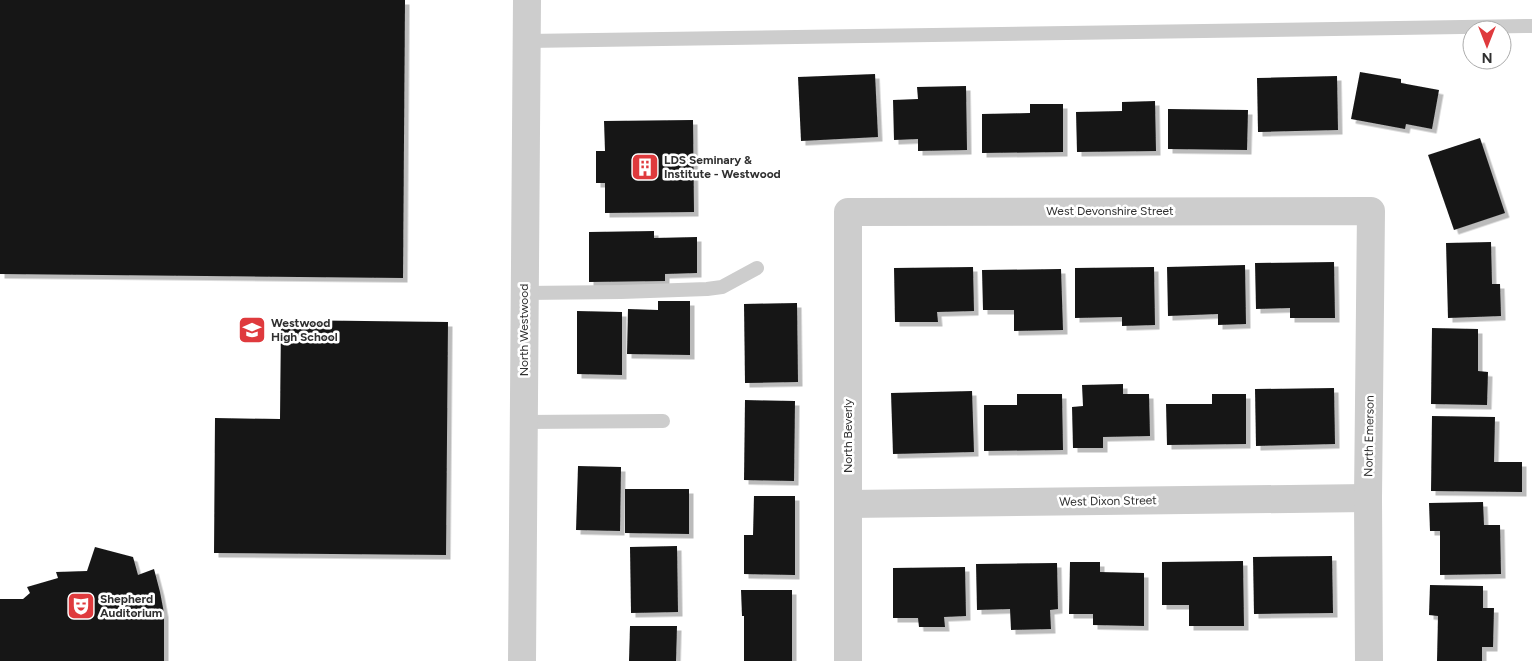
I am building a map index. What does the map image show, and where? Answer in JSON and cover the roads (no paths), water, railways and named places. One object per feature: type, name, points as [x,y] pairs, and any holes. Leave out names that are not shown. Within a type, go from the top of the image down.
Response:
[{"type":"street","name":"North Westwood","points":[[522,661],[527,0]]},
{"type":"street","name":"West Devonshire Street","points":[[848,212],[1371,211]]},
{"type":"street","name":"North Emerson","points":[[1369,661],[1368,498],[1371,211]]},
{"type":"street","name":"North Beverly","points":[[848,212],[848,661]]},
{"type":"street","name":"West Dixon Street","points":[[848,504],[1368,498]]},
{"type":"lane","points":[[527,42],[1532,26]]},
{"type":"lane","points":[[524,293],[707,289],[722,287],[757,268]]},
{"type":"lane","points":[[524,422],[663,421]]},
{"type":"place","name":"LDS Seminary & Institute - Westwood","points":[[645,167]]},
{"type":"place","name":"Westwood High School","points":[[252,330]]},
{"type":"place","name":"Shepherd Auditorium","points":[[81,606]]}]
